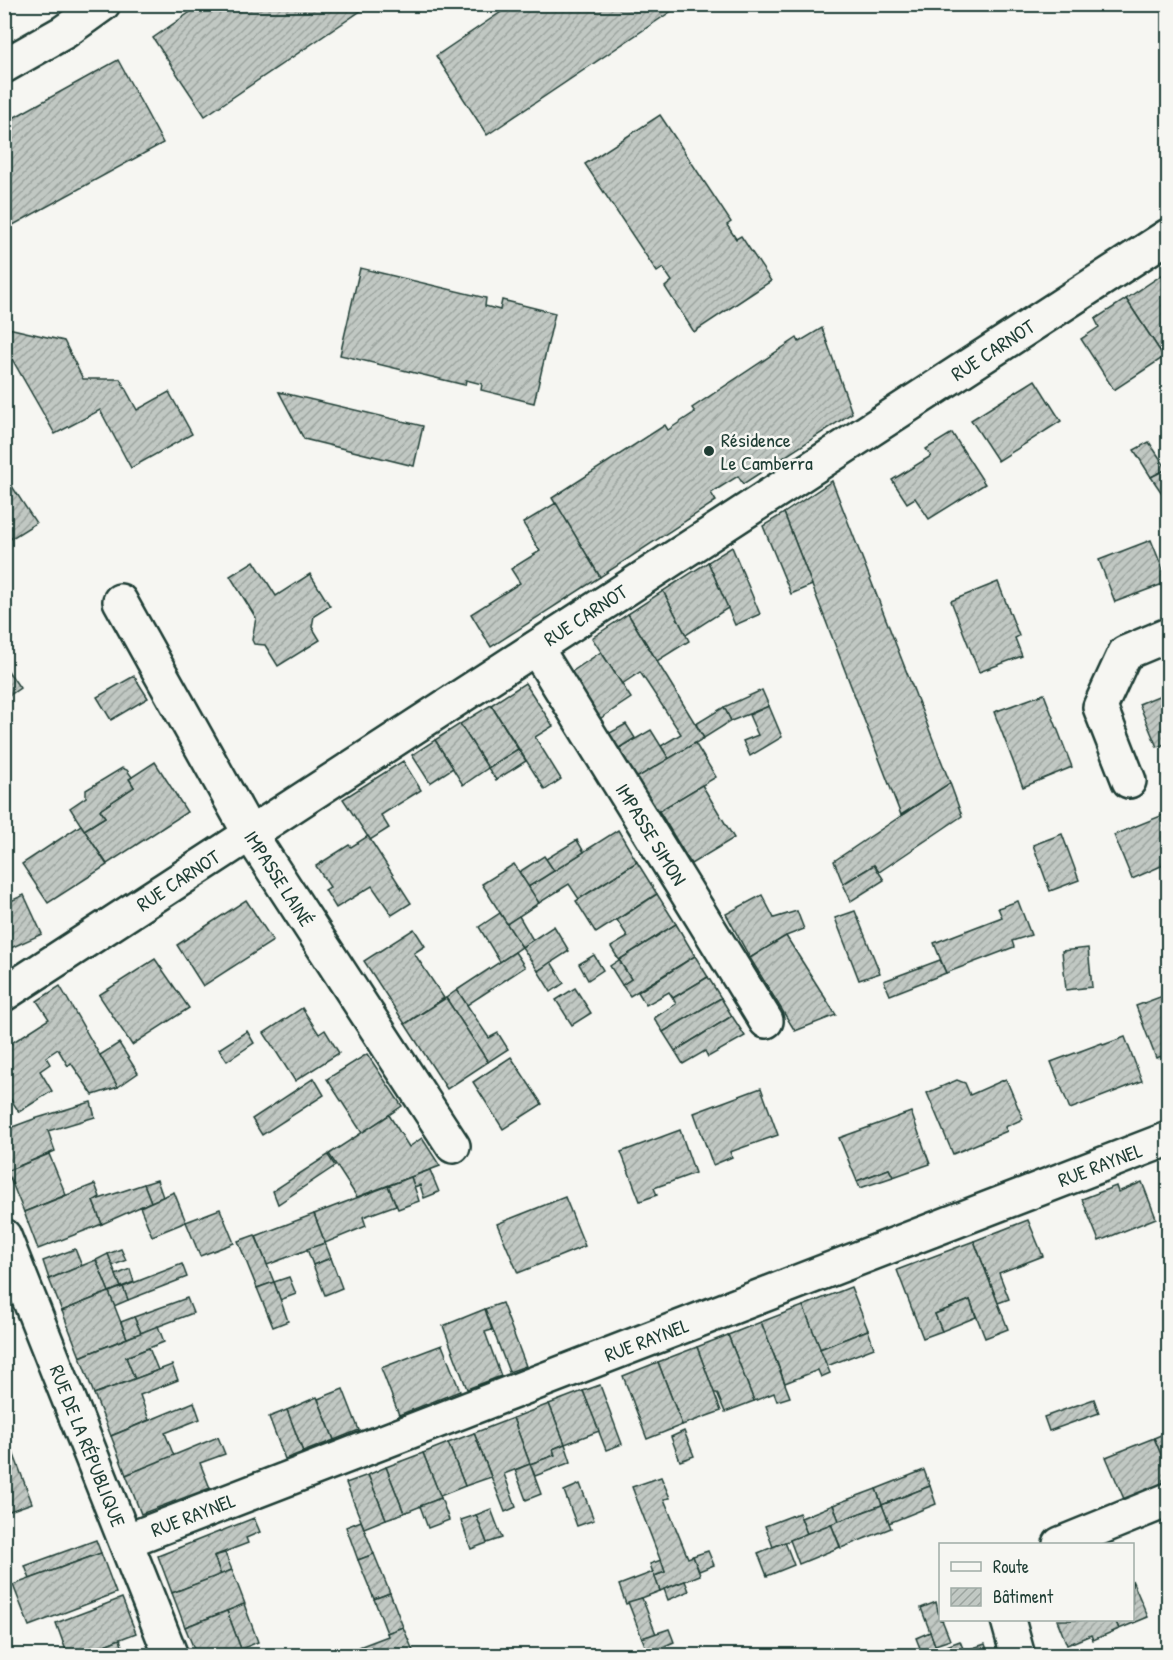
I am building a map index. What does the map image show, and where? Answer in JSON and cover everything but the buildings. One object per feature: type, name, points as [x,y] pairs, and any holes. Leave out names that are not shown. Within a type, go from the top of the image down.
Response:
[{"type":"street","points":[[4,66],[64,32],[103,4]]},
{"type":"street","name":"RUE CARNOT","points":[[4,994],[1168,236]]},
{"type":"street","name":"IMPASSE LAINÉ","points":[[120,600],[250,834],[453,1146]]},
{"type":"street","points":[[1129,781],[1100,707],[1125,653],[1168,635]]},
{"type":"street","name":"IMPASSE SIMON","points":[[536,648],[766,1020]]},
{"type":"street","name":"RUE RAYNEL","points":[[126,1541],[1168,1139]]},
{"type":"street","name":"RUE DE LA RÉPUBLIQUE","points":[[4,1236],[171,1656]]},
{"type":"street","points":[[1065,1543],[1168,1500]]},
{"type":"street","points":[[1008,1621],[1018,1656]]},
{"type":"place","name":"Résidence Le Camberra","points":[[709,451]]}]
